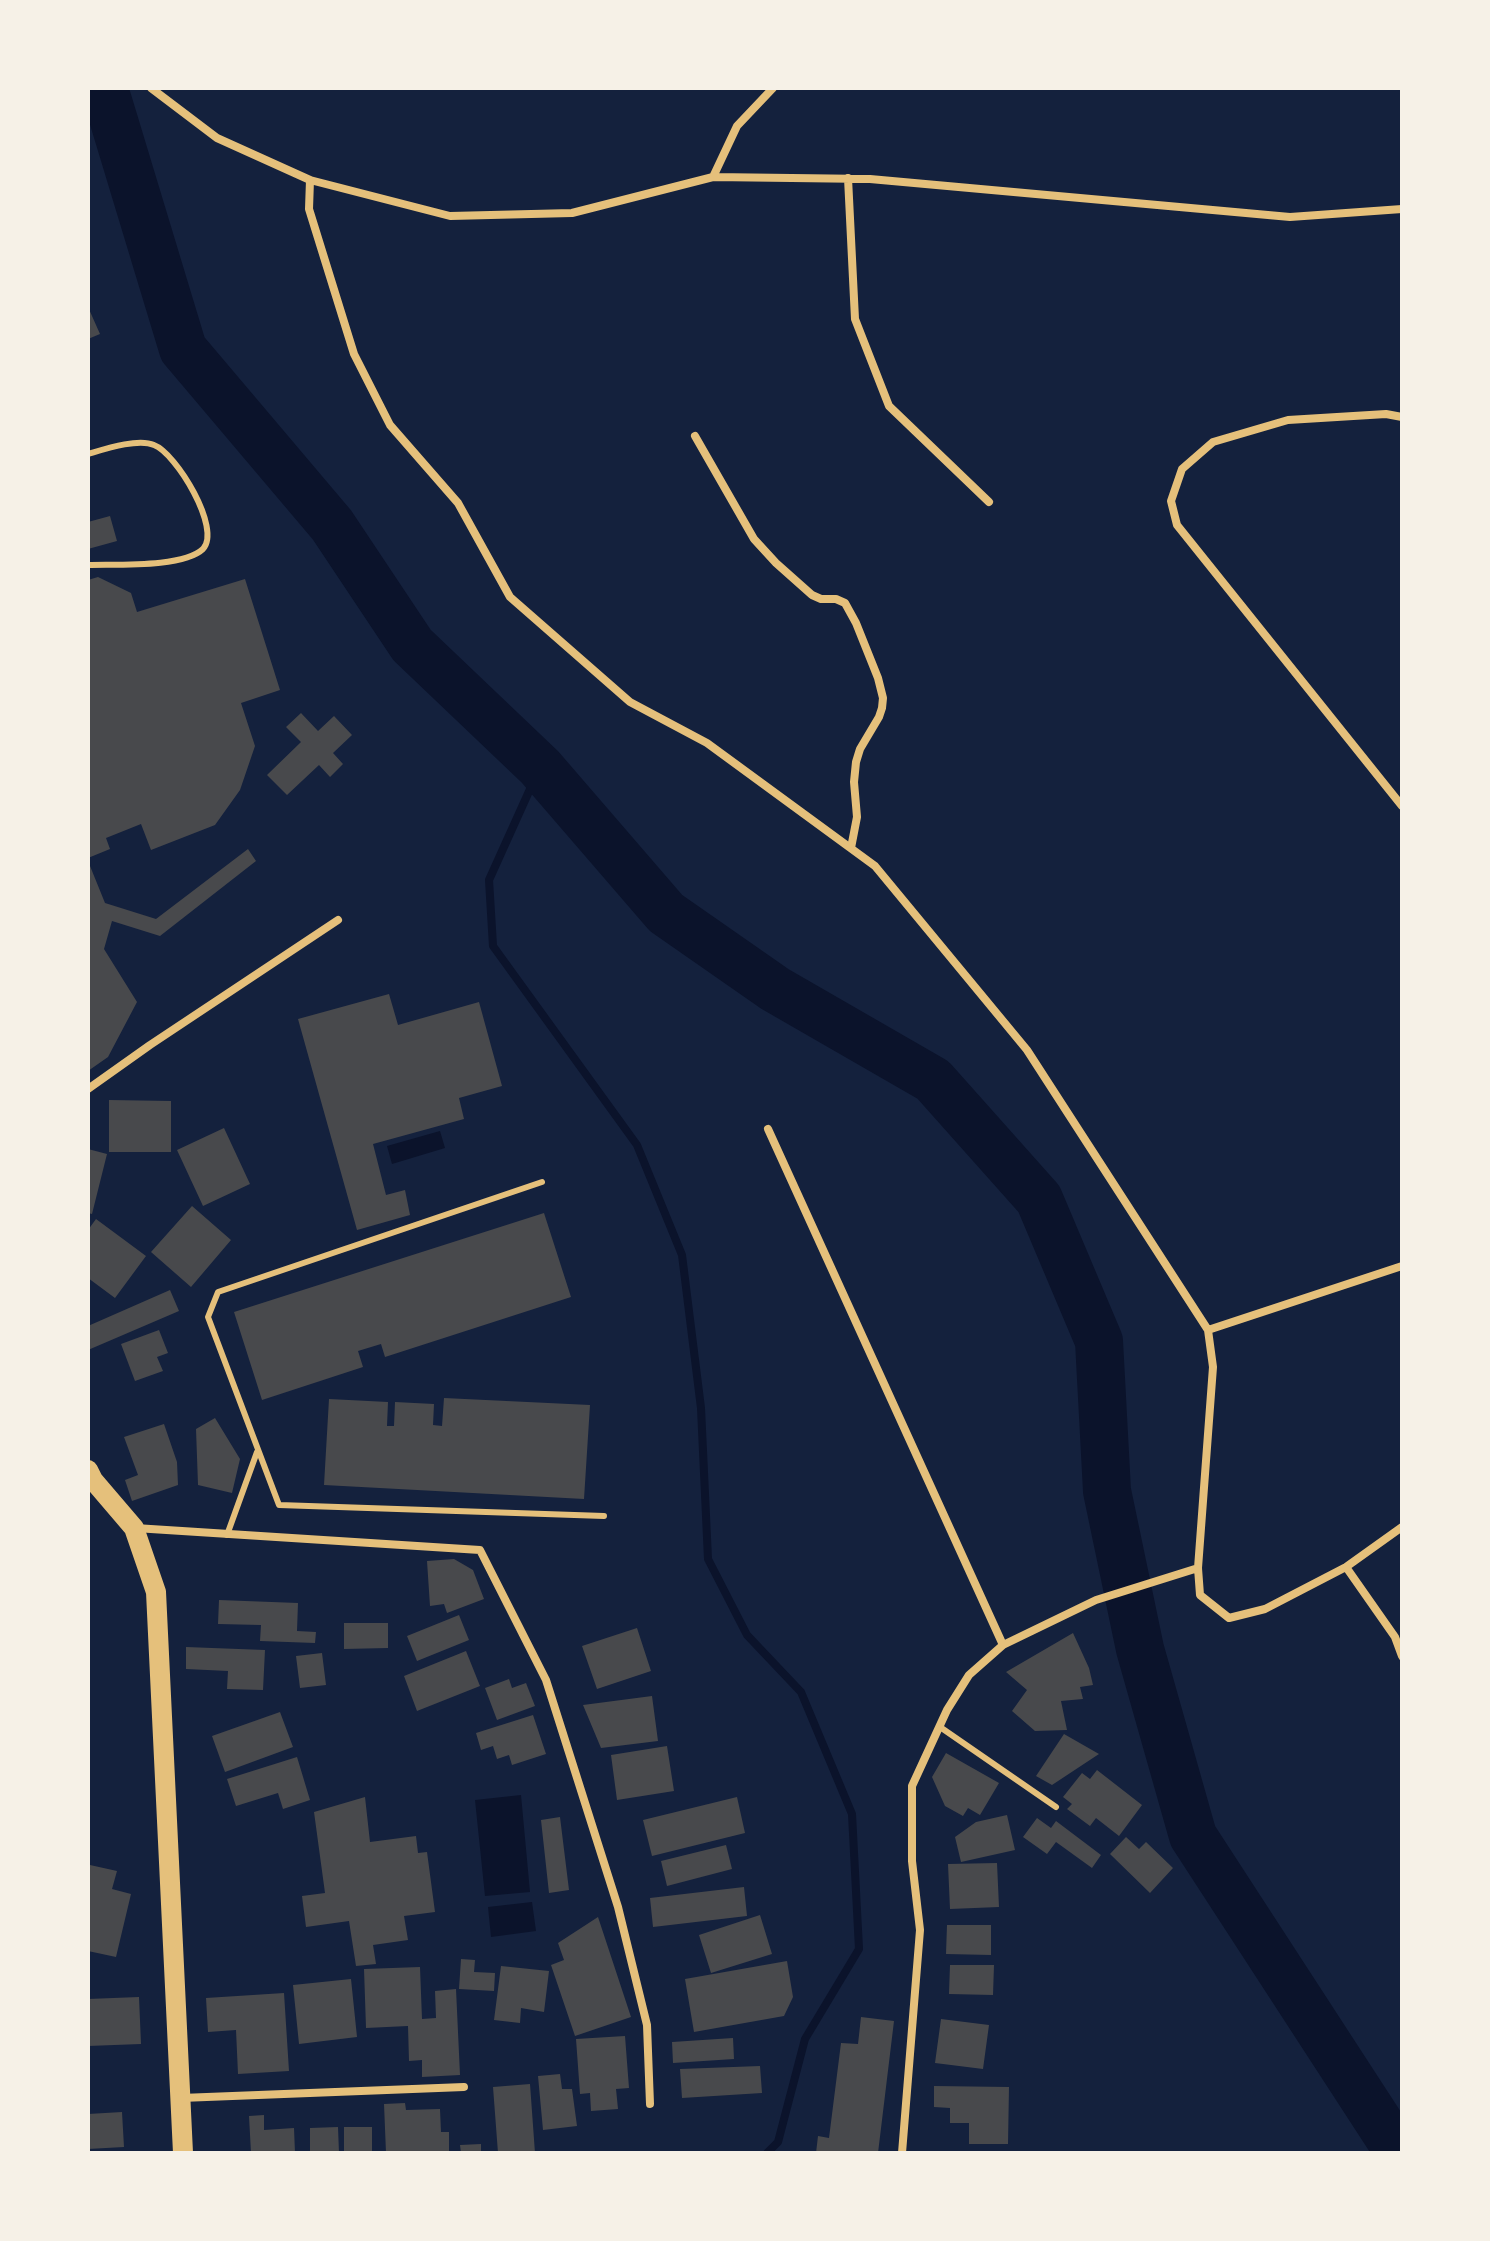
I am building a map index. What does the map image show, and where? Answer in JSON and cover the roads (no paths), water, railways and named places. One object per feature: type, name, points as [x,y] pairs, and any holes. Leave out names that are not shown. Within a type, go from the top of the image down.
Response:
[{"type":"main road","points":[[88,1470],[134,1528],[156,1592],[183,2153]]},
{"type":"street","points":[[151,88],[217,138],[310,180],[450,216],[572,213],[713,177],[870,179],[1290,217],[1402,209]]},
{"type":"street","points":[[713,177],[737,126],[773,88]]},
{"type":"street","points":[[848,178],[855,319],[889,406],[989,502]]},
{"type":"street","points":[[310,180],[309,209],[354,354],[390,425],[458,503],[510,597],[630,702],[707,743],[875,866],[1027,1050],[1208,1330],[1213,1367],[1198,1568],[1200,1595],[1229,1618],[1265,1609],[1346,1567],[1402,1527]]},
{"type":"street","points":[[1402,417],[1386,414],[1288,420],[1213,442],[1182,469],[1171,501],[1177,525],[1402,806]]},
{"type":"street","points":[[695,436],[764,552],[816,598],[836,599],[845,603],[878,678],[882,708],[856,762],[857,817],[851,848]]},
{"type":"street","points":[[88,1089],[338,920]]},
{"type":"street","points":[[768,1129],[1003,1645]]},
{"type":"street","points":[[1208,1330],[1402,1266]]},
{"type":"street","points":[[134,1528],[480,1550],[546,1680],[618,1907],[647,2025],[650,2104]]},
{"type":"street","points":[[1346,1567],[1395,1637],[1402,1656]]},
{"type":"street","points":[[902,2153],[920,1930],[912,1861],[912,1786],[947,1710],[969,1675],[1003,1645],[1096,1600],[1198,1568]]},
{"type":"street","points":[[181,2098],[464,2087]]},
{"type":"lane","points":[[88,454],[145,442],[159,446],[193,490],[207,525],[208,540],[202,549],[186,558],[167,562],[88,565]]},
{"type":"lane","points":[[542,1182],[218,1292],[208,1317],[279,1505],[604,1516]]},
{"type":"lane","points":[[227,1535],[258,1451]]},
{"type":"lane","points":[[940,1727],[1056,1807]]},
{"type":"water","points":[[440,1131],[445,1148],[392,1164],[387,1146]]},
{"type":"water","points":[[521,1795],[530,1892],[485,1896],[475,1800]]},
{"type":"water","points":[[532,1902],[536,1931],[491,1937],[488,1907]]},
{"type":"waterway","points":[[104,88],[183,349],[332,525],[412,645],[540,767],[666,913],[775,989],[933,1080],[1039,1199],[1099,1341],[1107,1491],[1140,1649],[1193,1836],[1399,2153]]},
{"type":"waterway","points":[[540,767],[489,880],[493,946],[637,1145],[682,1255],[701,1408],[708,1559],[747,1635],[801,1692],[852,1814],[859,1949],[805,2039],[778,2142],[767,2153]]}]
